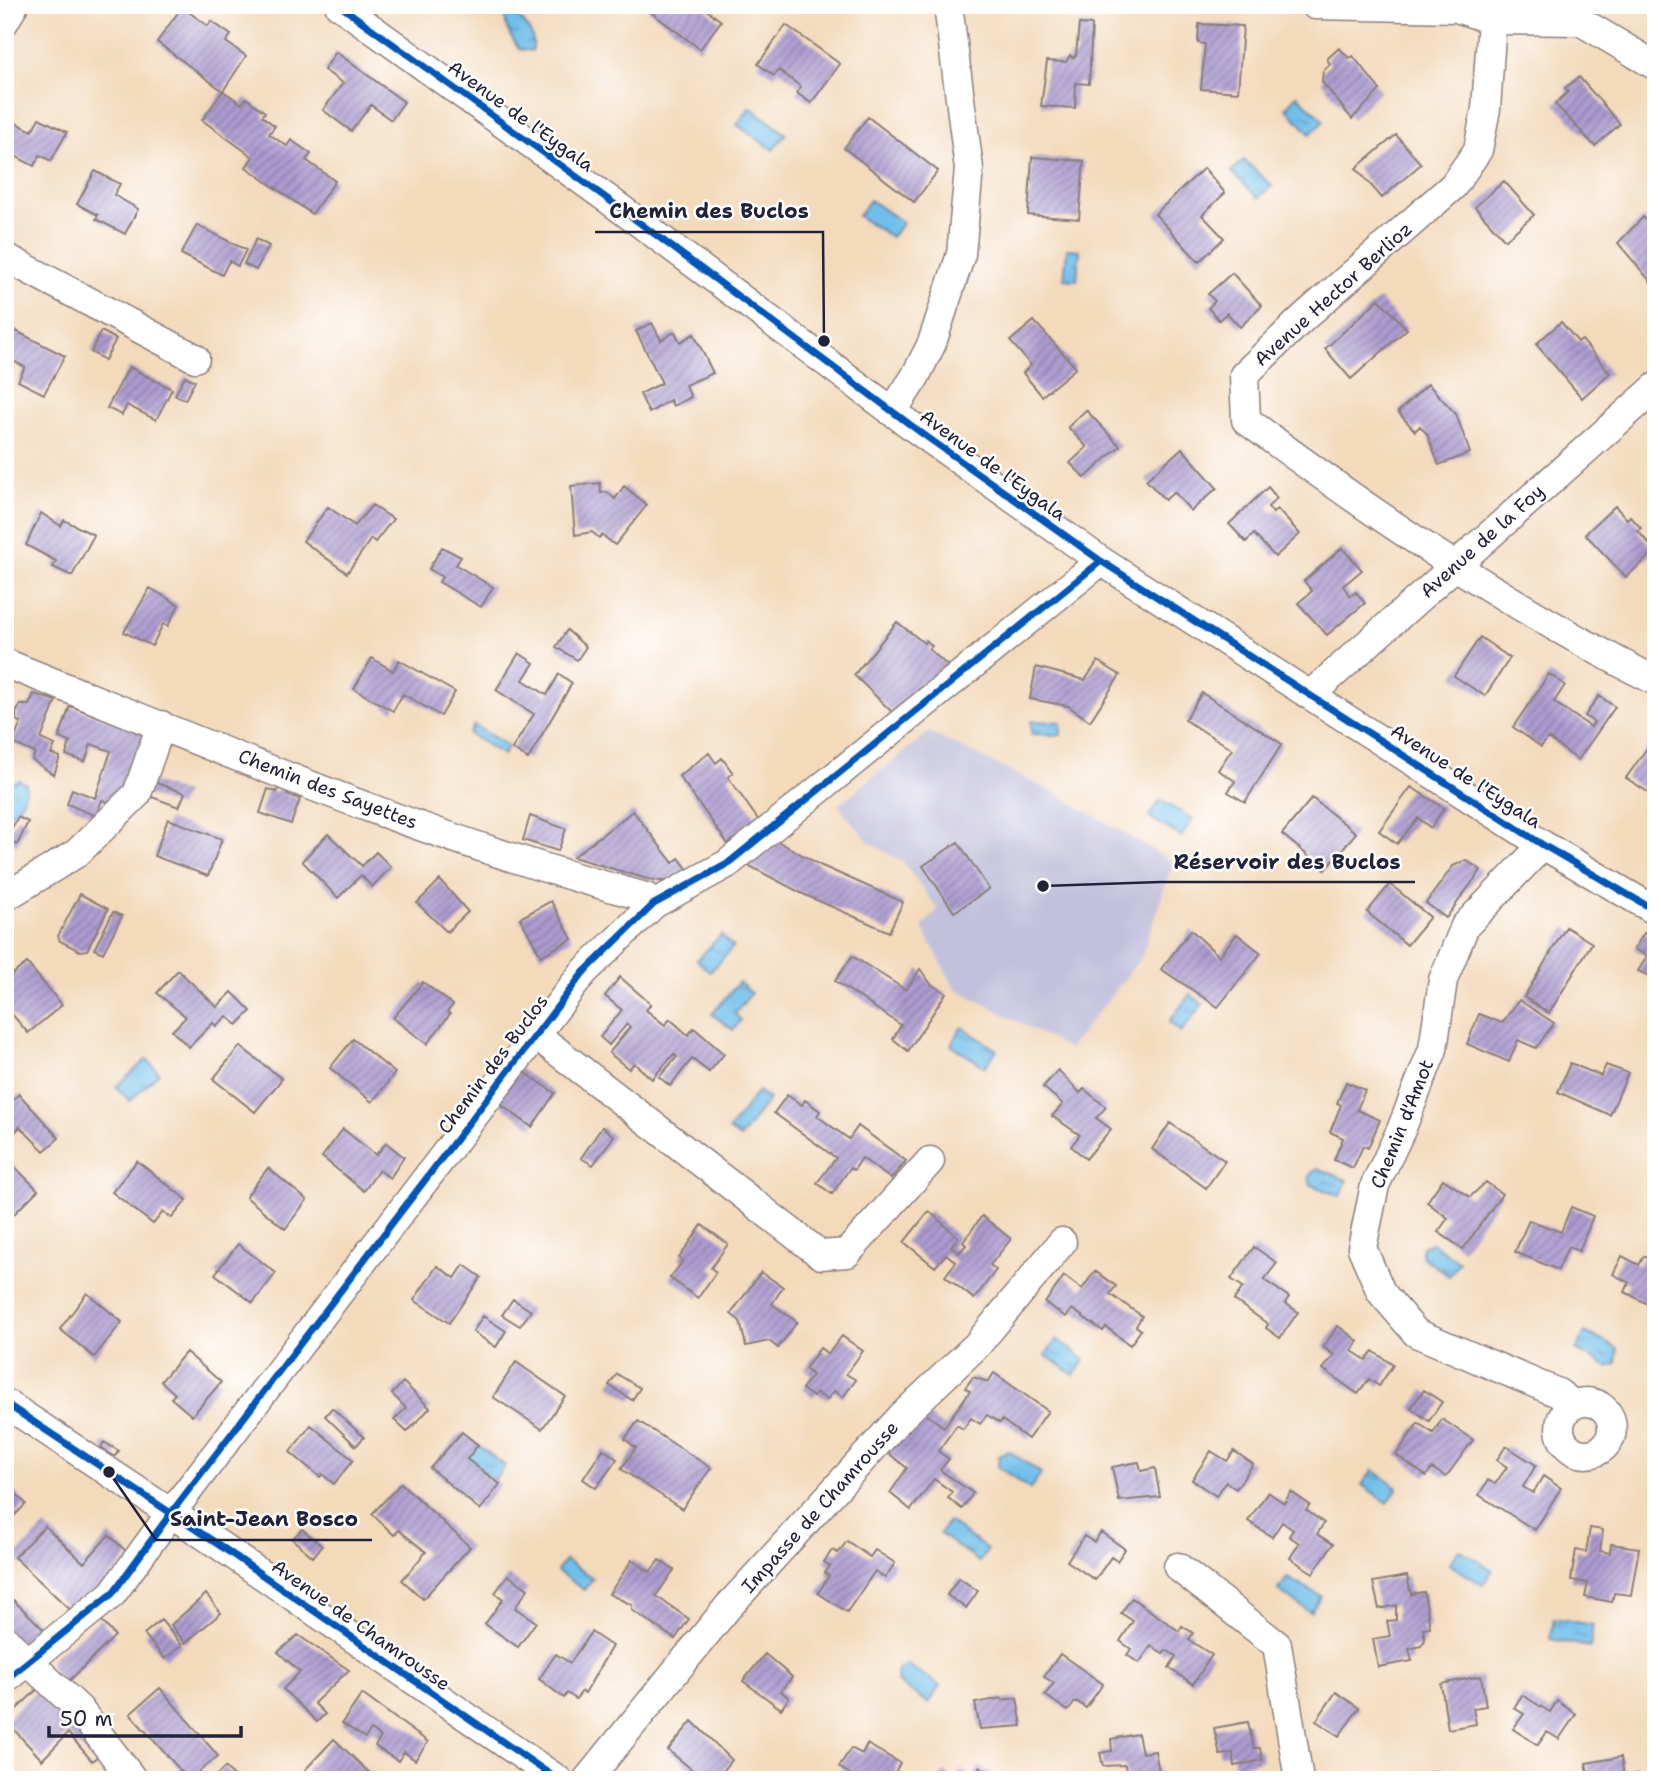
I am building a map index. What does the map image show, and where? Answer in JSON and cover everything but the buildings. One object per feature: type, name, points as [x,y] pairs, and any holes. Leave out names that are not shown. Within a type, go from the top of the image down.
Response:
[{"type":"street","points":[[5,20],[14,5]]},
{"type":"street","name":"Avenue de l'Eygala","points":[[339,5],[598,192],[892,412],[1101,561],[1543,845],[1656,911]]},
{"type":"street","points":[[892,412],[915,377],[932,343],[961,254],[970,169],[948,5]]},
{"type":"street","points":[[1315,5],[1457,8],[1492,20],[1528,18],[1580,21],[1656,66]]},
{"type":"street","name":"Avenue Hector Berlioz","points":[[1455,564],[1245,420],[1244,375],[1303,318],[1453,186],[1478,150],[1486,109],[1492,20]]},
{"type":"street","points":[[5,257],[195,358]]},
{"type":"street","name":"Avenue de la Foy","points":[[1310,695],[1656,387]]},
{"type":"street","name":"Chemin des Buclos","points":[[5,1680],[112,1594],[583,974],[654,904],[727,864],[1101,561]]},
{"type":"street","points":[[1455,564],[1583,645],[1656,681]]},
{"type":"street","name":"Chemin des Sayettes","points":[[5,663],[418,824],[555,873],[646,897],[654,904]]},
{"type":"street","points":[[5,897],[77,853],[136,794],[161,725]]},
{"type":"street","name":"Chemin d'Amot","points":[[1543,845],[1465,926],[1443,980],[1433,1049],[1401,1130],[1374,1185],[1362,1248],[1381,1292],[1416,1333],[1558,1393],[1574,1405]]},
{"type":"street","points":[[536,1035],[821,1255],[847,1253],[930,1161]]},
{"type":"street","name":"Impasse de Chamrousse","points":[[587,1780],[728,1607],[902,1416],[977,1345],[1062,1242]]},
{"type":"street","name":"Avenue de Chamrousse","points":[[5,1404],[171,1513],[558,1780]]},
{"type":"street","points":[[1178,1567],[1277,1645],[1299,1780]]},
{"type":"street","points":[[5,1640],[79,1709],[132,1780]]},
{"type":"shaded area","points":[[929,732],[1055,793],[1173,862],[1141,958],[1069,1049],[955,988],[922,927],[938,909],[903,862],[869,842],[838,805]]},
{"type":"water","points":[[511,14],[520,20],[531,34],[532,51],[519,49],[511,37],[505,15]]},
{"type":"water","points":[[1297,95],[1324,121],[1310,134],[1286,108]]},
{"type":"water","points":[[750,107],[786,134],[773,150],[737,125]]},
{"type":"water","points":[[1244,160],[1272,186],[1258,198],[1231,171]]},
{"type":"water","points":[[870,200],[903,223],[891,237],[858,216]]},
{"type":"water","points":[[1067,249],[1080,250],[1077,280],[1064,279]]},
{"type":"water","points":[[1031,721],[1061,722],[1061,735],[1031,734]]},
{"type":"water","points":[[474,725],[508,746],[503,755],[469,734]]},
{"type":"water","points":[[19,780],[26,784],[25,793],[22,801],[9,815],[5,812],[5,794],[11,783]]},
{"type":"water","points":[[1160,800],[1193,819],[1181,837],[1149,817]]},
{"type":"water","points":[[721,935],[733,947],[710,972],[697,960]]},
{"type":"water","points":[[739,982],[751,993],[735,1014],[741,1020],[733,1030],[712,1014]]},
{"type":"water","points":[[1190,994],[1203,1004],[1181,1032],[1169,1022]]},
{"type":"water","points":[[962,1027],[997,1050],[985,1067],[951,1045]]},
{"type":"water","points":[[147,1059],[159,1073],[130,1101],[116,1087]]},
{"type":"water","points":[[758,1091],[769,1099],[740,1138],[729,1130]]},
{"type":"water","points":[[1317,1168],[1347,1180],[1340,1196],[1311,1185],[1309,1176]]},
{"type":"water","points":[[1432,1243],[1459,1262],[1449,1276],[1422,1257],[1422,1247]]},
{"type":"water","points":[[1585,1332],[1618,1349],[1616,1364],[1608,1367],[1576,1350]]},
{"type":"water","points":[[1057,1339],[1085,1360],[1074,1375],[1045,1355]]},
{"type":"water","points":[[478,1445],[505,1466],[494,1480],[467,1459]]},
{"type":"water","points":[[1009,1451],[1041,1473],[1030,1489],[998,1467],[999,1456]]},
{"type":"water","points":[[1373,1470],[1398,1487],[1388,1503],[1362,1485]]},
{"type":"water","points":[[948,1521],[988,1550],[979,1562],[940,1534]]},
{"type":"water","points":[[1459,1549],[1493,1570],[1483,1585],[1449,1564]]},
{"type":"water","points":[[565,1560],[593,1578],[584,1590],[557,1571]]},
{"type":"water","points":[[1287,1578],[1321,1596],[1310,1612],[1278,1590]]},
{"type":"water","points":[[1554,1618],[1593,1625],[1590,1647],[1550,1639]]},
{"type":"water","points":[[908,1665],[940,1686],[928,1703],[897,1682],[898,1669]]},
{"type":"cycle path","points":[[339,5],[609,200],[920,432],[1101,561],[1543,845],[1656,911]]},
{"type":"cycle path","points":[[5,1680],[112,1594],[583,973],[654,904],[727,864],[1101,561]]},
{"type":"cycle path","points":[[5,1403],[219,1545],[558,1780]]},
{"type":"place","name":"Chemin des Buclos","points":[[824,341]]},
{"type":"place","name":"Réservoir des Buclos","points":[[1043,886]]},
{"type":"place","name":"Saint-Jean Bosco","points":[[109,1472]]}]
